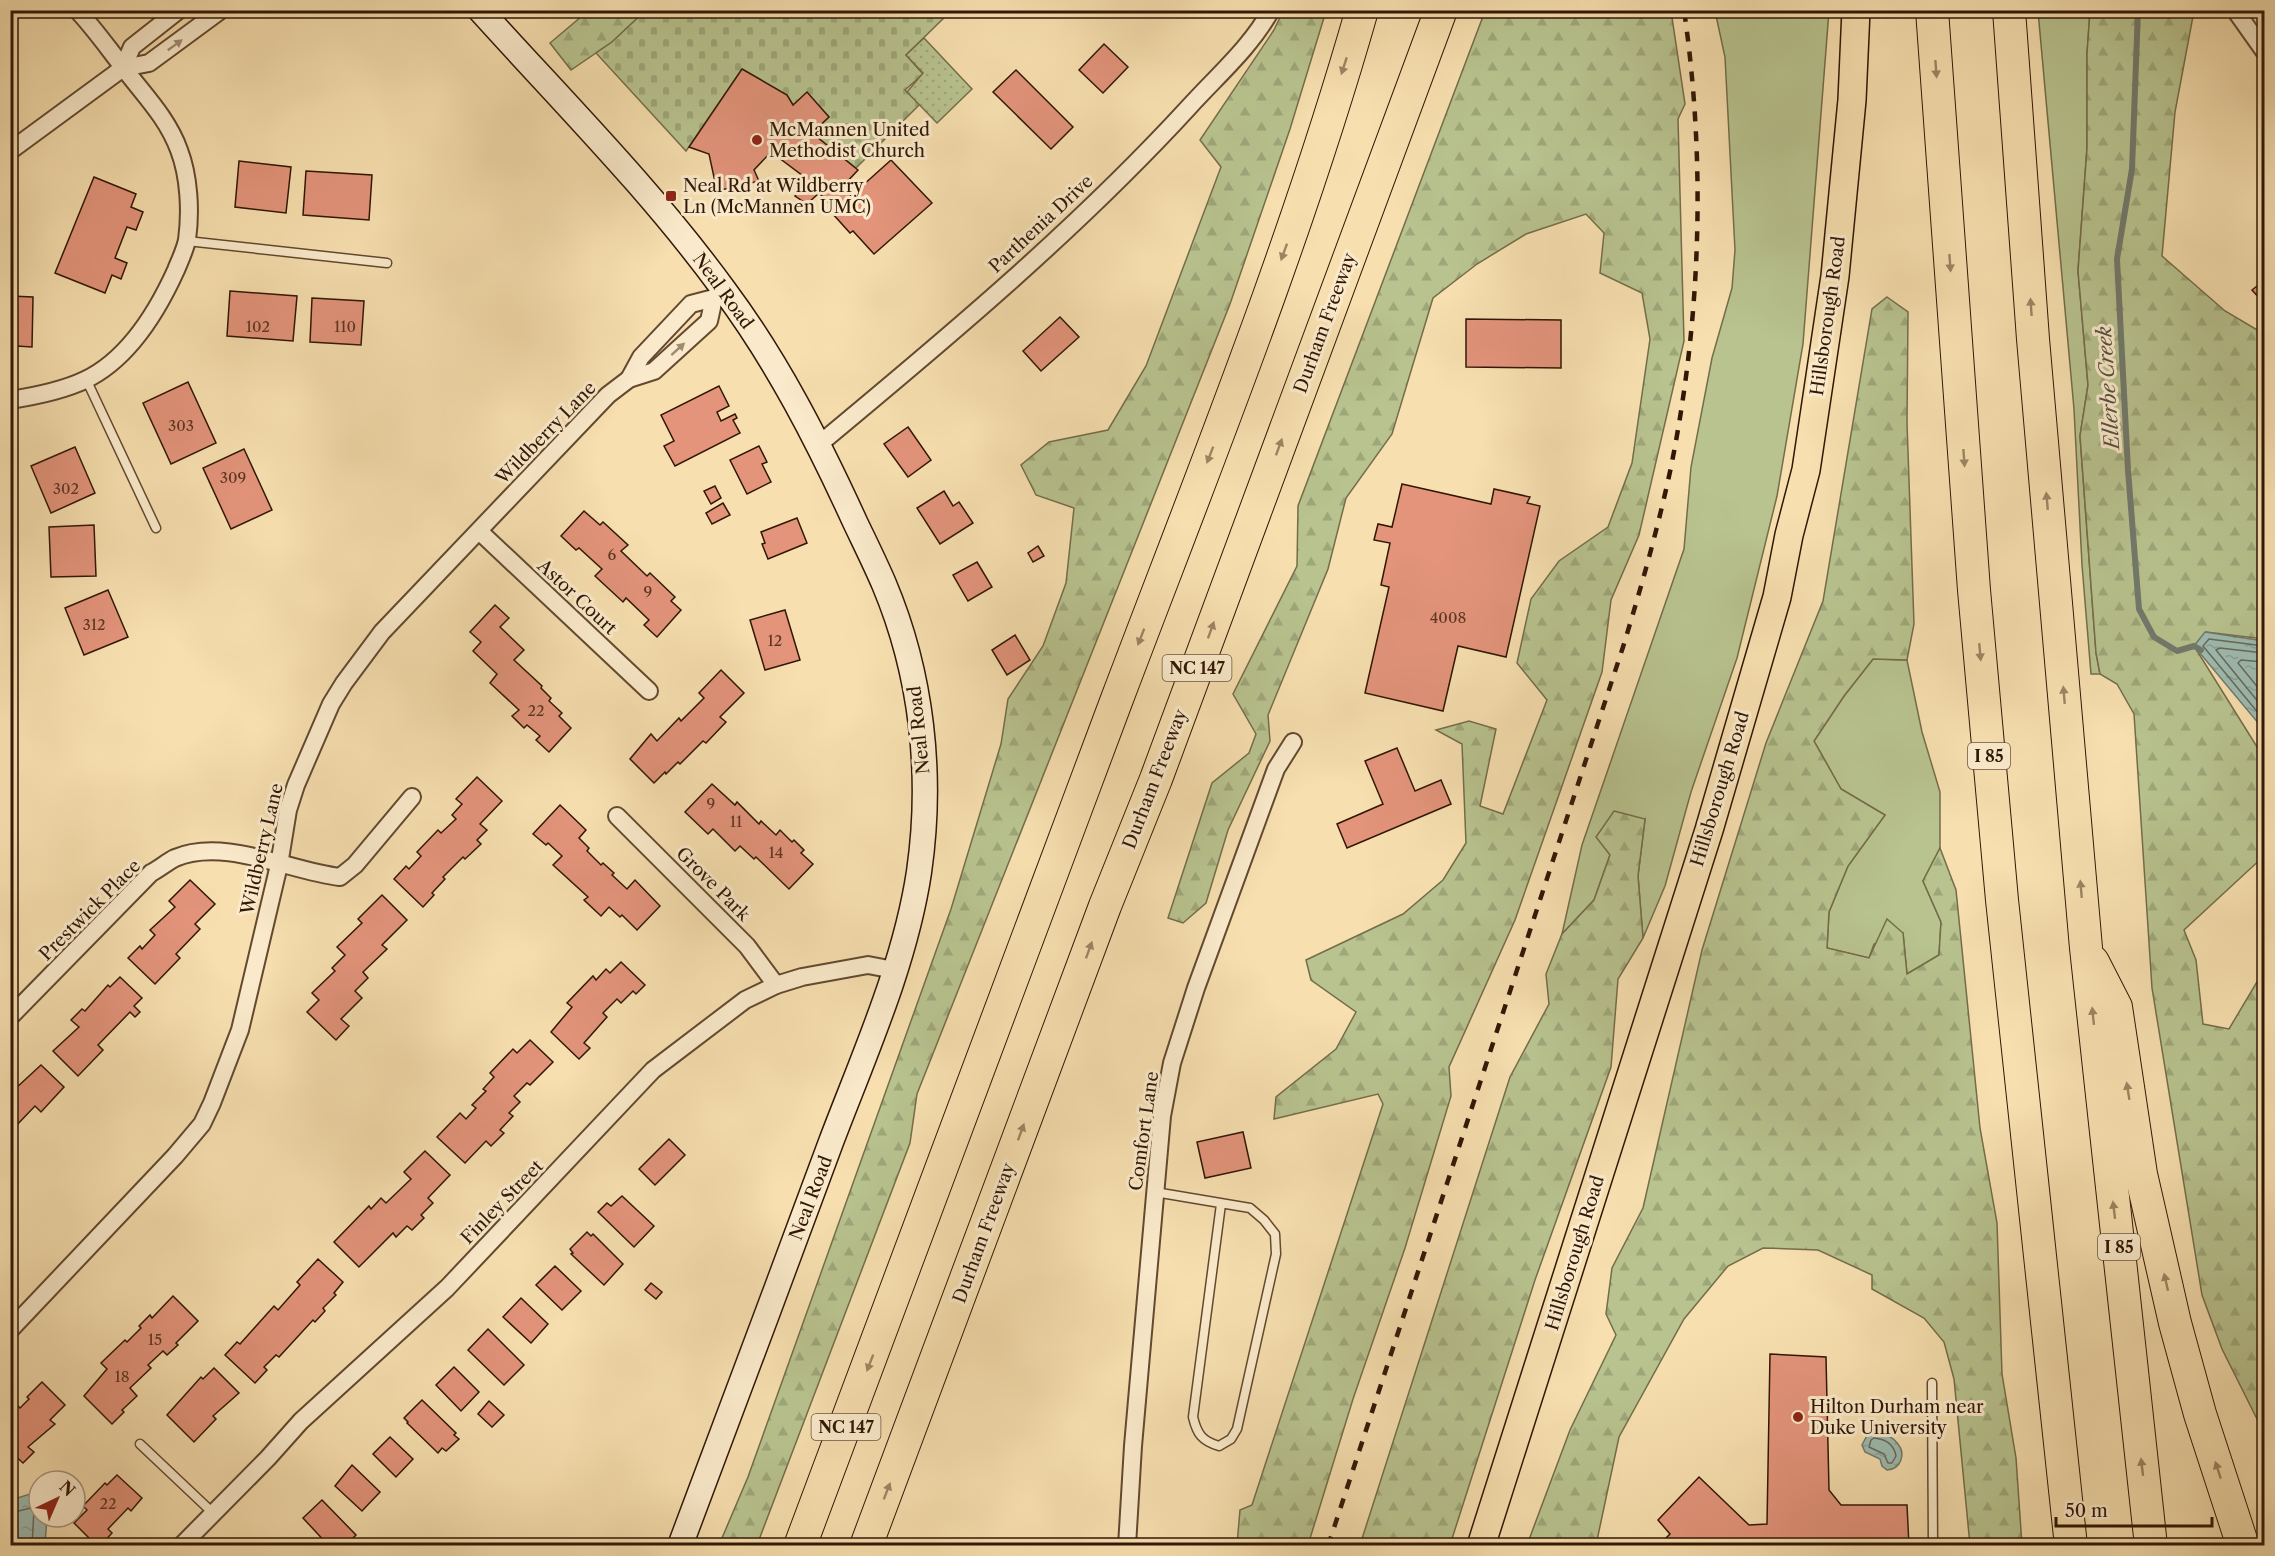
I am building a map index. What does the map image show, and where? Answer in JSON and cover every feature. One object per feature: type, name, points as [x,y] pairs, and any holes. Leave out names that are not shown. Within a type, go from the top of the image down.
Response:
[{"type":"highway","name":"NC 147","points":[[800,1545],[1236,385],[1291,233],[1362,10]]},
{"type":"highway","name":"Durham Freeway","points":[[866,1545],[1105,906],[1156,779],[1441,10]]},
{"type":"highway","name":"I 85","points":[[1932,10],[1974,590],[2002,900],[2071,1545]]},
{"type":"highway","name":"I 85","points":[[2008,10],[2033,339],[2086,948],[2151,1545]]},
{"type":"highway","points":[[2086,948],[2116,1007],[2141,1174],[2175,1323],[2200,1414],[2243,1545]]},
{"type":"highway","points":[[2064,1545],[2067,1500]]},
{"type":"main road","name":"Hillsborough Road","points":[[1481,1545],[1709,830],[1777,597],[1789,535],[1806,470],[1836,276],[1852,100],[1856,10]]},
{"type":"street","points":[[10,400],[61,389],[86,379],[123,352],[140,333],[163,297],[187,241],[186,177],[179,150],[157,108],[77,10]]},
{"type":"street","points":[[123,68],[132,47],[179,10]]},
{"type":"street","points":[[10,151],[123,68],[149,63],[221,10]]},
{"type":"street","name":"Neal Road","points":[[480,10],[654,202],[719,294],[760,341],[802,414],[836,480],[885,587],[904,641],[918,700],[923,742],[923,838],[908,923],[894,970],[680,1545]]},
{"type":"street","name":"Parthenia Drive","points":[[817,446],[898,378],[1072,224],[1158,140],[1218,76],[1253,37],[1271,10]]},
{"type":"street","points":[[2235,10],[2265,51]]},
{"type":"street","name":"Wildberry Lane","points":[[629,379],[641,357],[691,304],[719,294]]},
{"type":"street","name":"Wildberry Lane","points":[[10,1330],[175,1156],[201,1124],[212,1103],[240,1030],[279,864],[288,810],[296,785],[331,704],[382,632],[608,395],[629,379],[654,371],[708,321],[719,294]]},
{"type":"street","name":"Astor Court","points":[[479,531],[649,691]]},
{"type":"street","name":"Comfort Lane","points":[[1127,1545],[1162,1116],[1173,1063],[1196,988],[1276,769],[1293,742]]},
{"type":"street","name":"Prestwick Place","points":[[10,1017],[151,873],[175,858],[201,851],[227,851],[340,877],[355,865],[412,797]]},
{"type":"street","name":"Grove Park","points":[[617,816],[747,946],[777,985]]},
{"type":"street","name":"Finley Street","points":[[181,1545],[268,1458],[301,1421],[447,1288],[653,1070],[745,1000],[777,985],[802,977],[868,964],[894,970]]},
{"type":"lane","points":[[187,241],[387,263]]},
{"type":"lane","points":[[86,379],[156,528]]},
{"type":"lane","points":[[1154,1192],[1250,1208],[1275,1234],[1276,1254],[1237,1429],[1231,1439],[1220,1446],[1206,1442],[1197,1432],[1193,1417],[1221,1204]]},
{"type":"lane","points":[[1932,1383],[1932,1545]]},
{"type":"lane","points":[[140,1443],[213,1512]]},
{"type":"green space","points":[[588,11],[645,11],[612,42],[571,70],[550,43]]},
{"type":"green space","points":[[645,11],[951,11],[906,55],[923,74],[905,90],[920,104],[856,168],[812,133],[829,117],[808,94],[793,105],[787,95],[742,69],[686,151],[596,53],[612,42]]},
{"type":"green space","points":[[1283,11],[1326,11],[1290,129],[1230,304],[917,1094],[910,1143],[757,1545],[719,1545],[748,1477],[951,909],[1001,744],[1008,699],[1043,646],[1066,583],[1074,508],[1036,495],[1021,465],[1049,442],[1108,430],[1146,366],[1221,167],[1200,140],[1274,30]]},
{"type":"green space","points":[[1485,11],[1671,11],[1685,104],[1678,119],[1684,341],[1639,535],[1611,600],[1602,672],[1515,920],[1449,1067],[1451,1096],[1405,1248],[1353,1399],[1308,1545],[1237,1545],[1240,1510],[1252,1505],[1383,1104],[1378,1094],[1274,1119],[1276,1097],[1336,1049],[1356,1012],[1311,980],[1306,960],[1403,914],[1443,880],[1466,843],[1462,744],[1436,730],[1469,721],[1496,729],[1480,806],[1503,814],[1547,700],[1517,663],[1531,599],[1559,561],[1608,527],[1632,463],[1650,339],[1642,293],[1600,273],[1604,233],[1586,214],[1526,234],[1477,264],[1433,298],[1392,434],[1346,498],[1328,569],[1268,715],[1270,741],[1228,830],[1206,903],[1183,923],[1168,918],[1212,783],[1249,753],[1256,734],[1233,694],[1297,566],[1298,506]]},
{"type":"green space","points":[[1715,11],[1829,11],[1803,344],[1777,496],[1737,658],[1691,792],[1665,886],[1643,938],[1638,876],[1645,819],[1610,855],[1594,900],[1562,934],[1582,845],[1684,549],[1691,467],[1712,358],[1732,288],[1735,250],[1725,57]]},
{"type":"green space","points":[[2038,11],[2090,11],[2087,54],[2087,148],[2078,271],[2088,385],[2080,436],[2096,653],[2100,674],[2091,674],[2082,565],[2074,409]]},
{"type":"green space","points":[[2090,11],[2194,11],[2175,112],[2162,256],[2225,311],[2264,334],[2264,639],[2206,632],[2194,646],[2264,758],[2264,856],[2184,930],[2196,960],[2203,1024],[2229,1029],[2264,970],[2264,1433],[2222,1349],[2202,1295],[2152,988],[2134,714],[2117,684],[2100,674],[2096,653],[2080,436],[2088,385],[2078,271],[2087,148],[2087,54]]},
{"type":"green space","points":[[924,38],[972,89],[937,123],[907,92],[923,73],[906,55]]},
{"type":"green space","points":[[1887,297],[1908,312],[1907,423],[1914,624],[1907,660],[1873,659],[1844,696],[1814,741],[1841,789],[1885,815],[1848,866],[1829,912],[1827,948],[1869,958],[1887,919],[1903,933],[1907,974],[1939,955],[1941,922],[1923,881],[1940,848],[1956,890],[1980,1128],[1997,1223],[2002,1374],[2016,1458],[2022,1545],[1970,1545],[1954,1379],[1944,1342],[1924,1318],[1872,1289],[1872,1275],[1818,1250],[1763,1248],[1728,1266],[1684,1319],[1619,1437],[1596,1545],[1527,1545],[1570,1430],[1616,1335],[1606,1314],[1612,1268],[1643,1208],[1702,950],[1766,743],[1823,601],[1872,309]]},
{"type":"green space","points":[[1873,659],[1907,660],[1922,732],[1940,792],[1940,848],[1923,881],[1941,922],[1939,955],[1907,974],[1903,933],[1874,944],[1869,958],[1827,948],[1829,912],[1848,866],[1885,815],[1841,789],[1814,741],[1844,696]]},
{"type":"green space","points":[[1614,811],[1645,819],[1638,876],[1643,938],[1618,979],[1611,1067],[1535,1280],[1450,1545],[1360,1545],[1510,1077],[1549,1004],[1546,974],[1562,934],[1594,900],[1610,855],[1596,837]]},
{"type":"water","points":[[2205,632],[2264,641],[2264,730],[2194,646]]},
{"type":"water","points":[[1876,1431],[1896,1441],[1902,1452],[1899,1464],[1892,1469],[1887,1470],[1882,1466],[1880,1459],[1865,1452],[1862,1445],[1869,1432]]},
{"type":"water","points":[[27,1495],[27,1529],[46,1529],[45,1545],[11,1545],[11,1500]]},
{"type":"building","points":[[1158,10],[1171,10],[1165,17]]},
{"type":"building","points":[[1104,44],[1128,67],[1103,93],[1079,70]]},
{"type":"building","name":"McMannen United Methodist Church","points":[[742,69],[787,95],[793,105],[807,92],[829,117],[812,133],[858,170],[844,185],[853,194],[836,210],[819,193],[807,204],[795,196],[807,179],[771,152],[754,170],[759,181],[717,191],[709,154],[689,147]]},
{"type":"building","points":[[1016,70],[1073,127],[1051,149],[993,92]]},
{"type":"building","points":[[891,160],[932,203],[874,254],[832,213]]},
{"type":"building","points":[[239,161],[291,167],[286,213],[235,207]]},
{"type":"building","points":[[306,171],[372,175],[369,220],[303,215]]},
{"type":"building","points":[[94,177],[136,194],[131,207],[143,212],[136,230],[127,227],[115,258],[127,263],[121,279],[112,275],[105,293],[55,273]]},
{"type":"building","points":[[2262,282],[2264,297],[2261,300],[2252,290]]},
{"type":"building","points":[[230,291],[297,296],[293,341],[227,336]]},
{"type":"building","points":[[10,296],[33,297],[32,347],[17,346],[17,357],[10,356]]},
{"type":"building","points":[[312,298],[364,301],[361,345],[310,342]]},
{"type":"building","points":[[1060,317],[1079,337],[1041,371],[1023,351]]},
{"type":"building","points":[[1466,319],[1561,320],[1561,368],[1466,367]]},
{"type":"building","points":[[188,382],[216,443],[171,464],[143,403]]},
{"type":"building","points":[[719,386],[729,406],[717,412],[721,421],[735,414],[737,418],[733,420],[740,433],[675,466],[664,446],[674,441],[661,415]]},
{"type":"building","points":[[908,427],[931,460],[908,477],[884,444]]},
{"type":"building","points":[[759,446],[767,462],[762,464],[771,482],[747,494],[730,460]]},
{"type":"building","points":[[75,447],[95,493],[51,513],[31,466]]},
{"type":"building","points":[[244,449],[272,510],[231,529],[203,468]]},
{"type":"building","points":[[1402,484],[1491,504],[1494,489],[1530,497],[1527,503],[1540,506],[1506,657],[1458,646],[1443,711],[1365,693],[1389,587],[1381,585],[1390,543],[1374,540],[1378,524],[1392,527]]},
{"type":"building","points":[[715,486],[721,498],[711,504],[704,491]]},
{"type":"building","points":[[944,491],[953,506],[959,502],[973,523],[940,544],[917,508]]},
{"type":"building","points":[[723,503],[730,515],[712,524],[706,513]]},
{"type":"building","points":[[584,511],[600,525],[603,522],[628,545],[621,551],[647,576],[650,573],[675,597],[671,601],[681,610],[657,637],[644,625],[649,620],[626,598],[623,602],[595,576],[602,569],[579,548],[576,550],[561,536]]},
{"type":"building","points":[[797,518],[807,543],[768,559],[762,544],[765,543],[761,532]]},
{"type":"building","points":[[94,525],[96,576],[51,577],[49,527]]},
{"type":"building","points":[[1038,546],[1044,556],[1033,562],[1028,553]]},
{"type":"building","points":[[977,562],[992,587],[968,601],[953,575]]},
{"type":"building","points":[[108,590],[128,637],[84,655],[65,608]]},
{"type":"building","points":[[495,605],[509,618],[500,627],[524,650],[514,660],[542,686],[541,688],[551,698],[549,701],[562,713],[559,716],[571,728],[549,752],[536,740],[540,736],[527,725],[524,728],[512,716],[519,710],[490,683],[497,674],[473,651],[481,642],[470,632]]},
{"type":"building","points":[[785,610],[800,660],[765,670],[750,620]]},
{"type":"building","points":[[1015,635],[1030,660],[1007,675],[992,650]]},
{"type":"building","points":[[721,670],[744,693],[720,717],[726,722],[706,743],[703,741],[680,764],[678,762],[654,783],[630,759],[651,734],[657,741],[679,718],[681,721],[704,698],[699,693]]},
{"type":"building","points":[[1397,748],[1415,791],[1441,780],[1451,804],[1347,848],[1337,824],[1383,804],[1365,761]]},
{"type":"building","points":[[477,777],[502,801],[480,824],[487,830],[477,840],[481,844],[465,859],[463,857],[443,877],[445,879],[423,907],[394,879],[406,866],[409,869],[421,856],[417,852],[438,830],[441,833],[456,819],[452,815],[462,804],[456,799]]},
{"type":"building","points":[[712,784],[735,805],[737,802],[759,824],[761,821],[776,835],[780,830],[804,850],[801,853],[813,864],[789,889],[756,857],[754,859],[740,846],[735,851],[713,829],[708,834],[685,812]]},
{"type":"building","points":[[560,805],[586,830],[579,838],[589,848],[587,851],[601,865],[603,863],[614,873],[612,875],[627,889],[635,880],[660,906],[637,930],[622,915],[620,917],[609,907],[601,916],[584,900],[588,897],[553,865],[562,856],[548,843],[546,845],[533,834]]},
{"type":"building","points":[[190,880],[215,904],[195,924],[200,929],[176,954],[180,958],[155,984],[128,958],[140,946],[142,949],[155,935],[150,930],[175,907],[169,901]]},
{"type":"building","points":[[382,895],[407,920],[382,945],[387,949],[363,972],[368,978],[355,991],[362,998],[341,1019],[349,1026],[336,1040],[307,1012],[319,1000],[312,993],[335,971],[332,968],[345,955],[337,947],[362,923],[358,919]]},
{"type":"building","points":[[621,962],[645,985],[636,994],[633,991],[621,1003],[617,999],[603,1013],[607,1017],[584,1043],[590,1048],[579,1059],[551,1032],[572,1007],[567,1003],[593,976],[596,980],[606,969],[610,973]]},
{"type":"building","points":[[120,977],[142,998],[134,1006],[140,1012],[135,1017],[130,1012],[98,1045],[103,1050],[78,1076],[53,1051],[79,1027],[71,1020],[82,1009],[85,1011],[108,985],[110,987]]},
{"type":"building","points":[[530,1040],[553,1062],[530,1085],[527,1083],[514,1096],[520,1102],[509,1113],[513,1116],[500,1130],[504,1133],[491,1146],[486,1141],[465,1163],[437,1137],[460,1113],[466,1119],[476,1108],[472,1105],[486,1091],[483,1089],[494,1077],[490,1073],[513,1049],[517,1053]]},
{"type":"building","points":[[41,1065],[64,1087],[41,1112],[35,1106],[13,1129],[16,1132],[10,1138],[10,1083],[16,1088]]},
{"type":"building","points":[[1243,1132],[1251,1168],[1205,1178],[1197,1142]]},
{"type":"building","points":[[669,1139],[685,1155],[655,1185],[639,1169]]},
{"type":"building","points":[[425,1151],[450,1175],[428,1198],[433,1203],[421,1215],[424,1218],[412,1230],[407,1226],[396,1237],[393,1233],[359,1267],[334,1242],[369,1206],[371,1209],[381,1198],[386,1203],[411,1179],[404,1172]]},
{"type":"building","points":[[622,1196],[654,1226],[634,1247],[598,1212],[607,1203],[611,1206]]},
{"type":"building","points":[[587,1232],[591,1236],[593,1234],[623,1264],[604,1285],[571,1254],[573,1253],[570,1249]]},
{"type":"building","points":[[318,1259],[343,1282],[334,1293],[336,1295],[323,1308],[325,1311],[315,1322],[313,1320],[279,1357],[276,1355],[264,1367],[267,1370],[255,1383],[225,1355],[237,1342],[240,1344],[274,1306],[278,1310],[300,1285],[297,1282]]},
{"type":"building","points":[[555,1266],[581,1291],[562,1310],[536,1285]]},
{"type":"building","points":[[651,1283],[662,1292],[656,1299],[645,1290]]},
{"type":"building","points":[[173,1296],[198,1321],[167,1355],[163,1351],[148,1365],[151,1368],[130,1388],[137,1396],[122,1410],[124,1412],[112,1424],[84,1396],[107,1369],[101,1363],[125,1340],[127,1342],[150,1315],[152,1318]]},
{"type":"building","points":[[521,1298],[548,1324],[531,1343],[503,1317]]},
{"type":"building","points":[[488,1329],[524,1365],[504,1385],[468,1350]]},
{"type":"building","name":"Hilton Durham near Duke University","points":[[1770,1354],[1826,1357],[1829,1490],[1841,1505],[1907,1505],[1909,1546],[1658,1546],[1670,1534],[1658,1520],[1699,1477],[1749,1525],[1767,1524]]},
{"type":"building","points":[[454,1367],[479,1392],[461,1411],[436,1385]]},
{"type":"building","points":[[214,1368],[239,1393],[213,1416],[216,1419],[194,1442],[167,1415],[201,1377],[203,1379]]},
{"type":"building","points":[[42,1382],[65,1405],[50,1420],[55,1424],[28,1447],[34,1452],[23,1463],[10,1451],[10,1414],[29,1399],[27,1397]]},
{"type":"building","points":[[422,1400],[456,1433],[454,1435],[459,1439],[446,1451],[442,1448],[438,1453],[404,1418]]},
{"type":"building","points":[[489,1401],[504,1415],[492,1427],[478,1414]]},
{"type":"building","points":[[390,1437],[413,1459],[396,1477],[373,1454]]},
{"type":"building","points":[[352,1465],[380,1492],[362,1511],[335,1486]]},
{"type":"building","points":[[117,1475],[142,1498],[131,1511],[128,1508],[108,1529],[112,1533],[100,1546],[97,1546],[80,1529],[87,1529],[87,1502],[105,1483],[107,1485]]},
{"type":"building","points":[[322,1500],[356,1535],[345,1546],[329,1546],[303,1518]]},
{"type":"waterway","name":"Ellerbe Creek","points":[[2138,10],[2132,169],[2117,259],[2128,470],[2139,609],[2154,637],[2177,651],[2194,646],[2201,650]]},
{"type":"railway","points":[[1328,1546],[1623,647],[1666,490],[1689,354],[1697,239],[1695,124],[1684,10]]},
{"type":"place","name":"McMannen United Methodist Church","points":[[757,140]]},
{"type":"place","name":"Neal Rd at Wildberry Ln (McMannen UMC)","points":[[671,196]]},
{"type":"place","name":"Hilton Durham near Duke University","points":[[1798,1417]]}]
